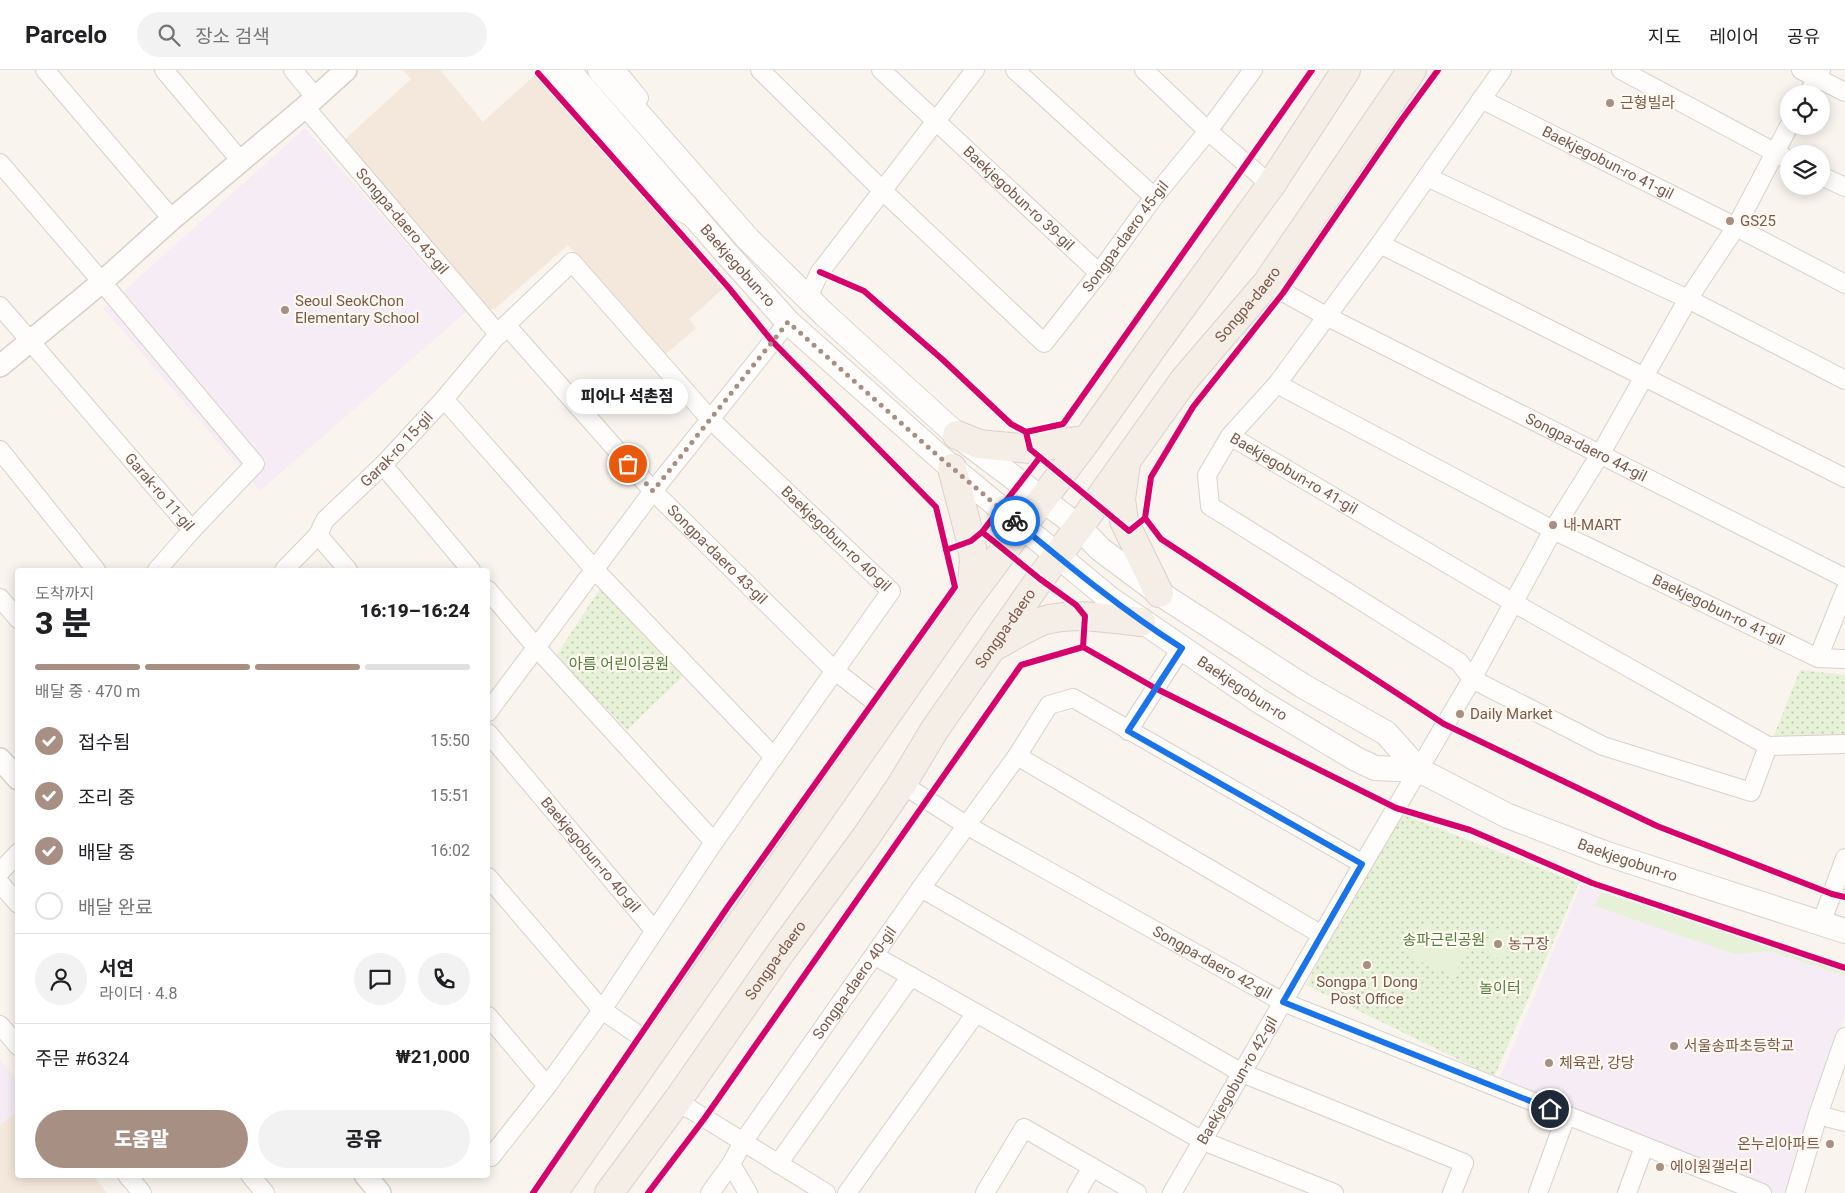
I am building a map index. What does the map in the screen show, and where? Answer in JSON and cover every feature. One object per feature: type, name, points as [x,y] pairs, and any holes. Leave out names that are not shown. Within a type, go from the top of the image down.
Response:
[{"type":"main road","name":"Baekjegobun-ro","points":[[568,70],[788,322],[952,468],[1022,527],[1141,622],[1261,702],[1356,759],[1375,768],[1419,770]]},
{"type":"main road","name":"Baekjegobun-ro","points":[[600,70],[748,239],[825,315],[957,434],[1079,527],[1100,549],[1159,593],[1303,686],[1386,733],[1419,770],[1508,816],[1604,853],[1845,931]]},
{"type":"main road","points":[[553,1193],[971,594],[1087,440],[1271,185],[1346,70]]},
{"type":"main road","name":"Songpa-daero","points":[[609,1193],[677,1101],[781,952],[866,837],[902,784],[935,729],[1040,579],[1184,380],[1267,283],[1412,70]]},
{"type":"main road","points":[[957,434],[980,444],[1030,449],[1087,440]]},
{"type":"main road","points":[[1126,459],[1121,499],[1124,520],[1159,593]]},
{"type":"main road","points":[[952,468],[971,541],[974,560],[971,594]]},
{"type":"main road","points":[[994,646],[1041,622],[1064,616],[1085,616],[1141,622]]},
{"type":"street","points":[[45,70],[172,219]]},
{"type":"street","points":[[164,70],[240,160]]},
{"type":"street","points":[[293,70],[310,102]]},
{"type":"street","points":[[0,366],[102,282],[172,219],[346,70]]},
{"type":"street","points":[[548,70],[670,207],[698,220]]},
{"type":"street","points":[[616,70],[704,177],[716,203]]},
{"type":"street","points":[[760,70],[883,190]]},
{"type":"street","name":"Baekjegobun-ro 39-gil","points":[[881,70],[1099,273]]},
{"type":"street","points":[[808,297],[820,272],[975,70]]},
{"type":"street","points":[[1015,70],[1154,197]]},
{"type":"street","points":[[1144,70],[1208,132],[1271,185]]},
{"type":"street","name":"Songpa-daero 45-gil","points":[[883,190],[1044,343],[1099,273],[1154,197],[1208,132],[1253,70]]},
{"type":"street","points":[[1230,436],[1277,384],[1380,244],[1502,70]]},
{"type":"street","points":[[1621,70],[1780,155]]},
{"type":"street","points":[[1813,73],[1845,92]]},
{"type":"street","name":"Baekjegobun-ro 41-gil","points":[[1481,99],[1845,284]]},
{"type":"street","name":"Songpa-daero 43-gil","points":[[310,102],[503,330],[653,491],[834,670],[888,712]]},
{"type":"street","points":[[1419,770],[1514,604],[1553,530],[1601,454],[1688,299],[1780,158]]},
{"type":"street","name":"Garak-ro 11-gil","points":[[0,163],[255,464],[192,530],[0,306]]},
{"type":"street","points":[[1427,177],[1688,299],[1845,380]]},
{"type":"street","points":[[1830,180],[1845,187]]},
{"type":"street","points":[[1380,244],[1845,478]]},
{"type":"street","name":"Baekjegobun-ro 40-gil","points":[[503,330],[572,262],[710,419],[891,591],[834,670]]},
{"type":"street","name":"Songpa-daero 44-gil","points":[[1267,283],[1326,316],[1845,578]]},
{"type":"street","points":[[490,709],[535,646],[595,570],[653,491],[788,322]]},
{"type":"street","name":"Garak-ro 15-gil","points":[[286,568],[318,535],[325,520],[383,465],[444,399],[503,330]]},
{"type":"street","name":"Baekjegobun-ro 41-gil","points":[[1277,384],[1553,530],[1818,658]]},
{"type":"street","points":[[444,399],[595,570],[774,757]]},
{"type":"street","name":"Baekjegobun-ro 41-gil","points":[[1230,436],[1514,604],[1768,746],[1751,792],[1603,746],[1472,679],[1459,662],[1210,506],[1208,475],[1230,436]]},
{"type":"street","points":[[0,450],[94,568]]},
{"type":"street","points":[[383,465],[469,568]]},
{"type":"street","points":[[159,568],[192,530]]},
{"type":"street","points":[[318,535],[346,568]]},
{"type":"street","points":[[1845,591],[1818,658],[1845,659]]},
{"type":"street","points":[[490,592],[535,646],[714,842]]},
{"type":"street","points":[[0,598],[15,616]]},
{"type":"street","points":[[1128,731],[1182,648]]},
{"type":"street","points":[[490,1157],[547,1086],[602,1010],[714,842],[834,670]]},
{"type":"street","points":[[966,825],[1017,756],[1049,705],[1073,698],[1362,864]]},
{"type":"street","name":"Baekjegobun-ro 40-gil","points":[[490,735],[654,930]]},
{"type":"street","points":[[1768,746],[1845,744]]},
{"type":"street","points":[[1017,756],[1322,935]]},
{"type":"street","points":[[0,759],[15,776]]},
{"type":"street","name":"Baekjegobun-ro 42-gil","points":[[1172,1193],[1362,864],[1419,770]]},
{"type":"street","name":"Songpa-daero 42-gil","points":[[902,784],[966,825],[1283,1002],[1644,1147],[1715,1185],[1762,1193]]},
{"type":"street","name":"Songpa-daero 40-gil","points":[[710,1193],[743,1142],[966,825]]},
{"type":"street","points":[[0,872],[15,856]]},
{"type":"street","points":[[1821,924],[1845,858]]},
{"type":"street","points":[[490,879],[602,1010],[656,1047]]},
{"type":"street","points":[[0,883],[15,900]]},
{"type":"street","points":[[921,888],[1242,1073],[1464,1163],[1452,1193]]},
{"type":"street","points":[[875,956],[1203,1141],[1334,1193]]},
{"type":"street","points":[[778,1164],[911,976]]},
{"type":"street","points":[[847,1193],[976,1013]]},
{"type":"street","points":[[490,1018],[547,1086]]},
{"type":"street","points":[[0,1025],[15,1042]]},
{"type":"street","points":[[1795,1193],[1818,1115],[1845,1037]]},
{"type":"street","points":[[677,1101],[826,1193]]},
{"type":"street","points":[[1818,1115],[1845,1122]]},
{"type":"street","points":[[1538,1193],[1566,1116]]},
{"type":"street","points":[[985,1193],[1024,1128],[1137,1193]]},
{"type":"street","points":[[1627,1193],[1644,1147]]},
{"type":"street","points":[[730,1164],[748,1193]]},
{"type":"street","points":[[1077,1193],[1092,1168]]},
{"type":"street","points":[[131,1178],[142,1193]]},
{"type":"street","points":[[252,1178],[265,1193]]},
{"type":"street","points":[[368,1178],[380,1193]]},
{"type":"shaded area","points":[[403,70],[440,70],[483,122],[535,75],[723,289],[689,319],[696,328],[665,355],[568,245],[495,309],[483,308],[342,142],[411,79]]},
{"type":"shaded area","name":"Seoul SeokChon Elementary School","points":[[305,128],[466,312],[260,491],[104,309]]},
{"type":"shaded area","name":"서울송파초등학교","points":[[1581,885],[1845,972],[1845,1014],[1788,1193],[1774,1193],[1500,1078]]},
{"type":"shaded area","points":[[0,1060],[15,1078],[15,1113],[0,1125]]},
{"type":"shaded area","points":[[15,1113],[15,1178],[95,1178],[107,1193],[0,1193],[0,1125]]},
{"type":"green space","name":"아름 어린이공원","points":[[601,587],[684,675],[627,730],[556,656]]},
{"type":"green space","points":[[1800,670],[1845,675],[1845,742],[1771,743]]},
{"type":"green space","name":"송파근린공원","points":[[1396,812],[1579,883],[1494,1077],[1306,985]]},
{"type":"green space","points":[[1601,892],[1845,972],[1845,976],[1770,951],[1735,954],[1595,906]]},
{"type":"green space","points":[[1424,924],[1468,941],[1455,976],[1409,957]]},
{"type":"green space","name":"농구장","points":[[1494,927],[1513,935],[1502,960],[1484,953]]},
{"type":"cycle path","points":[[820,272],[864,291],[942,359],[1011,424],[1026,432],[1063,424],[1312,70]]},
{"type":"cycle path","points":[[1026,432],[1030,449],[1129,531],[1145,518],[1151,477],[1193,407],[1283,293],[1400,122],[1438,70]]},
{"type":"cycle path","points":[[533,1193],[727,908],[955,587],[936,507],[772,341],[729,288],[538,73]]},
{"type":"cycle path","points":[[946,550],[971,541],[982,532],[1040,457]]},
{"type":"cycle path","points":[[1145,518],[1161,539],[1444,724],[1657,826],[1832,894],[1845,897]]},
{"type":"cycle path","points":[[982,532],[1040,579],[1076,605],[1085,616],[1083,647]]},
{"type":"cycle path","points":[[648,1193],[704,1119],[1021,665],[1083,647],[1155,688],[1396,808],[1470,830],[1592,883],[1845,968]]},
{"type":"way so far","points":[[628,464],[653,491],[788,322],[937,455],[1015,521]]},
{"type":"place","name":"근형빌라","points":[[1610,103]]},
{"type":"place","name":"GS25","points":[[1730,221]]},
{"type":"place","name":"Seoul SeokChon Elementary School","points":[[285,310]]},
{"type":"place","name":"피어나 석촌점","points":[[628,464]]},
{"type":"place","name":"내-MART","points":[[1553,525]]},
{"type":"place","name":"Daily Market","points":[[1460,714]]},
{"type":"place","name":"농구장","points":[[1498,944]]},
{"type":"place","name":"Songpa 1 Dong Post Office","points":[[1367,965]]},
{"type":"place","name":"서울송파초등학교","points":[[1674,1046]]},
{"type":"place","name":"체육관, 강당","points":[[1549,1063]]},
{"type":"place","name":"온누리아파트","points":[[1830,1144]]},
{"type":"place","name":"에이원갤러리","points":[[1660,1167]]},
{"type":"route","points":[[1015,521],[1110,599],[1141,622],[1182,648],[1128,731],[1362,864],[1283,1002],[1550,1109]]},
{"type":"park label","name":"놀이터","points":[[1500,988]]}]
